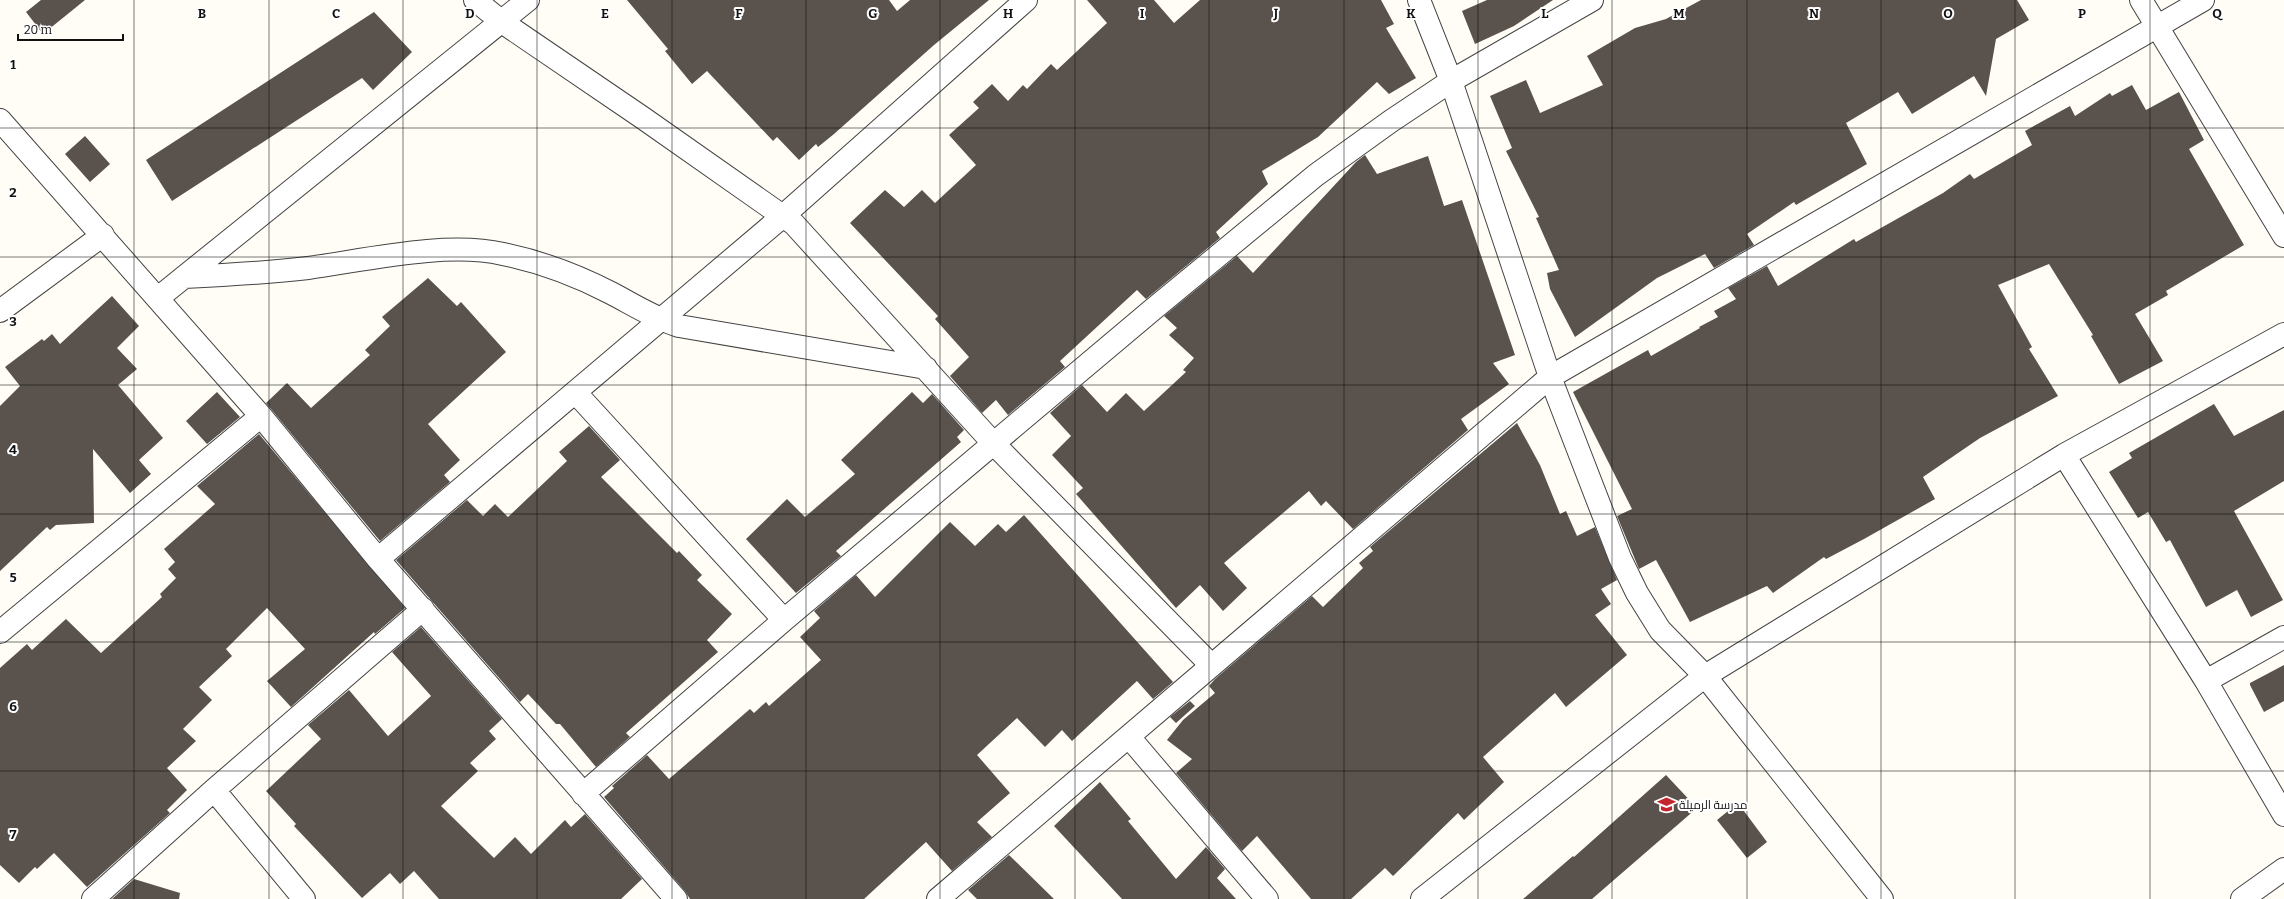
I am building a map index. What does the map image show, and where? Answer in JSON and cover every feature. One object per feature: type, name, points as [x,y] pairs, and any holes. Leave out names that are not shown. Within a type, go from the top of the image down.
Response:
[{"type":"street","points":[[475,0],[502,22],[783,216],[808,238],[994,444],[1211,665]]},
{"type":"street","points":[[158,298],[528,0]]},
{"type":"street","points":[[378,559],[783,216],[1026,0]]},
{"type":"street","points":[[1419,0],[1451,81],[1550,377],[1620,558],[1637,593],[1660,630],[1705,676],[1882,899]]},
{"type":"street","points":[[583,794],[784,620],[1151,311],[1316,176],[1391,121],[1451,81],[1592,0]]},
{"type":"street","points":[[2141,0],[2155,26],[2284,236]]},
{"type":"street","points":[[938,899],[1550,377],[2155,26],[2203,0]]},
{"type":"street","points":[[0,120],[261,416],[378,559],[676,899]]},
{"type":"street","points":[[0,311],[103,235]]},
{"type":"street","points":[[184,277],[243,274],[307,268],[384,256],[458,250],[501,253],[563,270],[611,293],[661,320],[679,326],[926,368]]},
{"type":"street","points":[[1422,899],[1705,676],[2064,455],[2284,334]]},
{"type":"street","points":[[575,392],[784,620]]},
{"type":"street","points":[[0,632],[261,416]]},
{"type":"street","points":[[2064,455],[2206,681],[2284,815]]},
{"type":"street","points":[[92,899],[214,790],[423,610]]},
{"type":"street","points":[[2206,681],[2284,637]]},
{"type":"street","points":[[1129,737],[1267,899]]},
{"type":"street","points":[[214,790],[304,899]]},
{"type":"street","points":[[2242,899],[2284,870]]},
{"type":"building","points":[[41,0],[85,0],[43,34],[26,12]]},
{"type":"building","points":[[627,0],[889,0],[897,11],[910,0],[989,0],[934,45],[834,134],[818,147],[816,144],[799,160],[777,137],[773,141],[707,71],[692,84],[665,51],[668,49]]},
{"type":"building","points":[[1087,0],[1154,0],[1174,23],[1200,0],[1381,0],[1394,24],[1386,28],[1416,78],[1389,94],[1377,82],[1318,137],[1262,171],[1268,184],[1216,232],[1220,238],[1146,299],[1137,290],[1060,361],[1065,367],[1008,415],[996,400],[982,413],[950,376],[969,357],[935,319],[938,316],[850,223],[885,190],[904,207],[922,190],[935,203],[976,165],[949,135],[979,108],[973,102],[992,84],[1008,101],[1023,85],[1027,89],[1051,64],[1057,70],[1107,23]]},
{"type":"building","points":[[1487,0],[1553,0],[1514,26],[1475,44],[1462,11]]},
{"type":"building","points":[[1701,0],[2017,0],[2029,20],[1996,39],[1986,96],[1974,76],[1912,114],[1898,92],[1846,123],[1867,164],[1796,205],[1794,202],[1747,234],[1754,245],[1714,268],[1705,254],[1657,278],[1575,337],[1550,289],[1547,273],[1559,270],[1536,218],[1539,217],[1506,151],[1512,148],[1490,96],[1526,80],[1540,113],[1603,85],[1587,56],[1635,28],[1666,19]]},
{"type":"building","points":[[374,12],[412,52],[373,90],[362,78],[172,201],[146,160]]},
{"type":"building","points":[[2132,85],[2146,110],[2179,92],[2204,140],[2189,149],[2244,245],[2166,291],[2168,295],[2135,314],[2163,361],[2119,384],[2091,336],[2093,335],[2049,264],[1998,285],[2032,347],[2029,349],[2058,396],[1980,438],[1923,477],[1935,499],[1826,559],[1824,557],[1773,593],[1767,586],[1690,622],[1656,560],[1639,569],[1617,516],[1632,509],[1573,392],[1648,350],[1651,356],[1718,317],[1714,311],[1736,299],[1728,288],[1767,266],[1778,286],[1854,239],[1856,242],[1943,193],[1970,174],[1974,179],[2032,145],[2025,131],[2070,106],[2075,116],[2110,93],[2112,96]]},
{"type":"building","points":[[85,136],[110,164],[90,182],[65,154]]},
{"type":"building","points":[[1365,155],[1377,174],[1428,156],[1444,206],[1462,200],[1515,355],[1493,363],[1509,384],[1461,419],[1468,430],[1353,529],[1326,501],[1321,506],[1309,491],[1224,563],[1247,588],[1223,611],[1200,585],[1176,608],[1076,494],[1083,488],[1052,455],[1071,436],[1050,413],[1082,385],[1107,412],[1126,393],[1144,411],[1186,372],[1183,370],[1194,358],[1169,335],[1177,328],[1164,316],[1237,256],[1253,273],[1356,162]]},
{"type":"building","points":[[428,278],[457,306],[461,302],[506,352],[428,424],[460,460],[444,475],[450,482],[380,541],[266,403],[287,383],[311,408],[370,355],[365,350],[390,326],[382,317]]},
{"type":"building","points":[[112,296],[139,326],[117,348],[137,369],[118,385],[163,438],[139,460],[151,474],[130,493],[93,449],[94,523],[56,525],[50,530],[47,527],[0,571],[0,406],[20,386],[5,367],[42,339],[44,341],[52,334],[60,344]]},
{"type":"building","points":[[217,392],[240,417],[207,444],[186,421]]},
{"type":"building","points":[[912,392],[923,403],[932,394],[964,430],[957,437],[961,442],[836,551],[841,556],[796,593],[746,539],[787,499],[805,517],[855,474],[841,460]]},
{"type":"building","points":[[2214,404],[2234,436],[2284,410],[2284,481],[2234,511],[2283,600],[2251,617],[2237,590],[2206,607],[2170,540],[2166,542],[2148,512],[2138,518],[2109,472],[2132,458],[2129,453]]},
{"type":"building","points":[[1517,423],[1540,465],[1560,514],[1566,511],[1577,536],[1595,527],[1617,580],[1601,589],[1611,604],[1595,615],[1627,655],[1566,707],[1555,693],[1483,757],[1504,782],[1464,820],[1458,813],[1393,876],[1385,868],[1351,899],[1311,899],[1257,836],[1242,851],[1176,773],[1192,759],[1167,740],[1183,720],[1215,693],[1209,686],[1215,679],[1312,596],[1323,607],[1363,568],[1359,563],[1373,551],[1370,547]]},
{"type":"building","points":[[589,426],[620,460],[601,477],[677,553],[679,551],[702,575],[697,580],[732,614],[707,640],[718,652],[626,733],[630,737],[596,767],[560,724],[556,724],[528,694],[520,702],[396,560],[467,500],[483,516],[495,504],[508,517],[567,461],[559,452]]},
{"type":"building","points":[[259,434],[405,608],[375,634],[374,632],[291,707],[267,681],[305,649],[267,608],[226,649],[232,656],[199,687],[212,700],[183,729],[196,741],[167,768],[187,790],[167,810],[170,813],[87,887],[54,853],[37,869],[35,867],[19,883],[0,865],[0,668],[27,644],[32,650],[66,619],[101,653],[162,597],[160,594],[176,578],[168,569],[175,562],[164,549],[215,504],[197,486]]},
{"type":"building","points":[[1024,515],[1173,682],[1153,699],[1137,681],[1072,741],[1062,730],[1045,747],[1017,718],[977,755],[1010,793],[977,822],[992,837],[952,871],[926,842],[864,899],[690,899],[685,891],[604,797],[614,788],[612,786],[647,755],[669,779],[750,709],[754,713],[766,702],[769,706],[821,660],[800,637],[820,618],[814,611],[856,575],[875,597],[950,522],[975,546],[998,524],[1006,532]]},
{"type":"building","points":[[421,627],[502,719],[489,731],[496,739],[470,763],[478,771],[441,806],[494,858],[515,837],[531,854],[565,820],[571,827],[585,814],[642,879],[621,899],[439,899],[414,871],[400,884],[390,873],[362,898],[294,826],[296,824],[266,791],[321,739],[308,725],[349,690],[388,736],[431,696],[392,652]]},
{"type":"building","points":[[2284,665],[2284,701],[2264,712],[2250,683]]},
{"type":"building","points":[[1190,701],[1195,706],[1176,723],[1170,717]]},
{"type":"building","points":[[1666,775],[1697,808],[1592,899],[1523,899],[1573,856],[1574,857]]},
{"type":"building","points":[[1100,782],[1131,819],[1128,821],[1176,879],[1206,847],[1225,869],[1217,878],[1236,899],[1122,899],[1054,826]]},
{"type":"building","points":[[1738,803],[1767,842],[1747,858],[1717,820]]},
{"type":"building","points":[[1009,855],[1054,899],[977,899],[968,890]]},
{"type":"building","points":[[134,879],[180,893],[179,899],[112,899]]},
{"type":"place","name":"مدرسة الرميلة","points":[[1666,805]]}]
